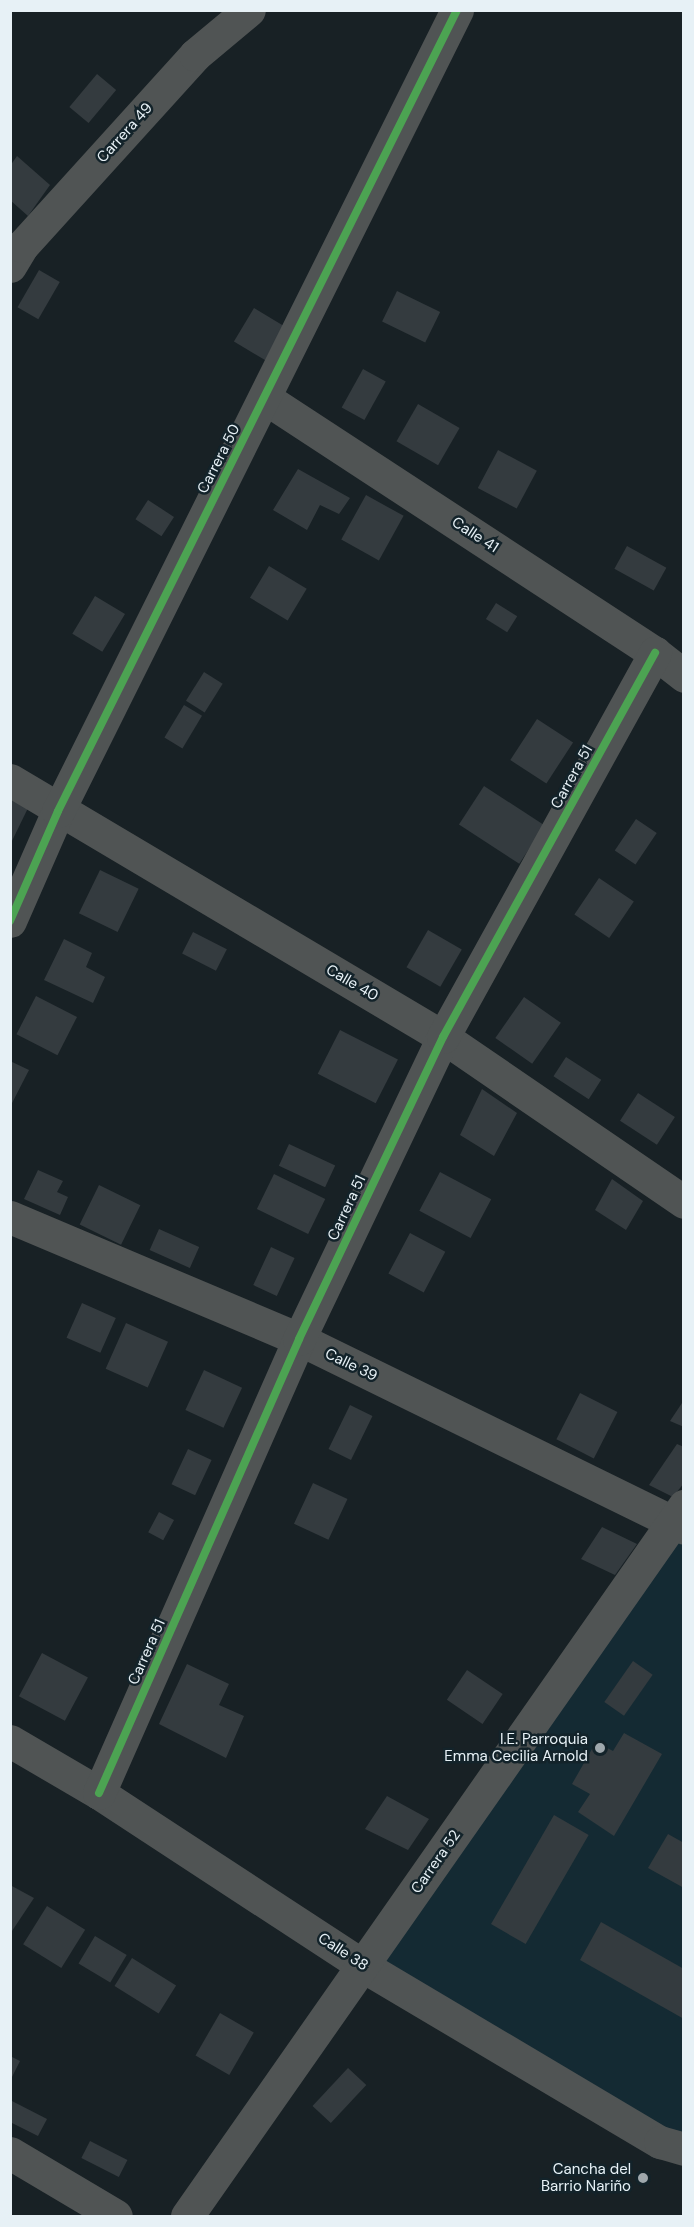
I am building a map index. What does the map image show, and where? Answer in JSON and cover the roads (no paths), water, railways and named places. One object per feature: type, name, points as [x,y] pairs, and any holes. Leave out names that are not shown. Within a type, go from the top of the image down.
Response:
[{"type":"street","name":"Carrera 49","points":[[14,250],[195,55],[249,10]]},
{"type":"street","name":"Carrera 50","points":[[10,921],[58,811],[457,10]]},
{"type":"street","name":"Calle 41","points":[[265,398],[655,653],[684,676]]},
{"type":"street","name":"Carrera 51","points":[[99,1793],[299,1340],[443,1037],[655,653]]},
{"type":"street","name":"Calle 40","points":[[10,780],[58,811],[443,1037],[684,1202]]},
{"type":"street","name":"Calle 39","points":[[10,1217],[299,1340],[680,1519]]},
{"type":"street","name":"Carrera 52","points":[[187,2217],[680,1519]]},
{"type":"street","name":"Calle 38","points":[[10,1741],[99,1793],[363,1966],[660,2142],[684,2149]]},
{"type":"street","points":[[10,2153],[116,2217]]},
{"type":"place","name":"I.E. Parroquia Emma Cecilia Arnold","points":[[600,1748]]},
{"type":"place","name":"Cancha del Barrio Nariño","points":[[643,2178]]}]
